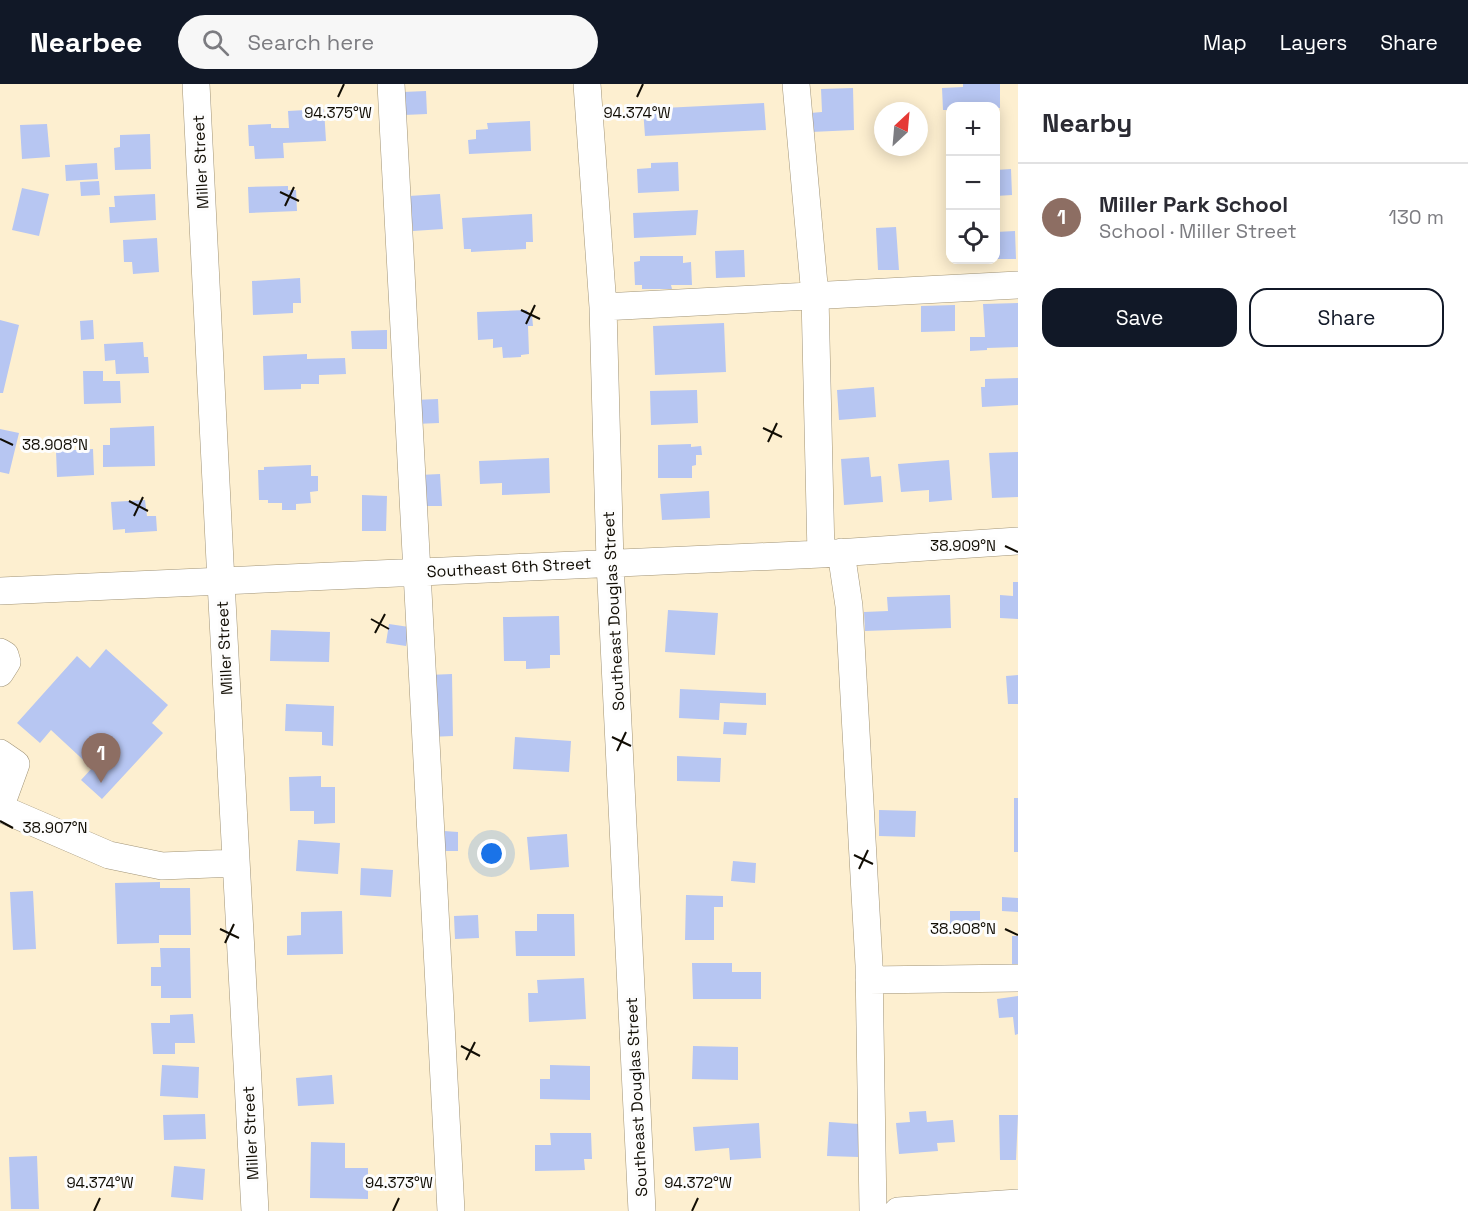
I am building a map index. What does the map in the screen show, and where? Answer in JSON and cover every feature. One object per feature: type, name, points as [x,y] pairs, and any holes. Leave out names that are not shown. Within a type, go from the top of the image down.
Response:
[{"type":"street","name":"Miller Street","points":[[196,84],[220,582],[255,1211]]},
{"type":"street","points":[[391,84],[451,1211]]},
{"type":"street","name":"Southeast Douglas Street","points":[[587,84],[603,307],[610,562],[642,1211]]},
{"type":"street","points":[[796,84],[815,296],[831,553],[849,606],[869,980],[873,1211]]},
{"type":"street","points":[[603,307],[1018,285]]},
{"type":"street","name":"Southeast 6th Street","points":[[0,591],[831,553],[1018,541]]},
{"type":"street","points":[[0,652],[5,655],[7,662],[0,673]]},
{"type":"street","points":[[0,753],[16,764],[0,808],[109,855],[162,866],[236,862]]},
{"type":"street","points":[[869,980],[1018,978]]},
{"type":"street","points":[[898,1211],[1018,1203]]},
{"type":"building","points":[[963,84],[1000,84],[1000,102],[946,102],[946,110],[943,110],[942,88],[963,87]]},
{"type":"building","points":[[853,88],[854,130],[811,132],[810,113],[822,112],[821,89]]},
{"type":"building","points":[[426,91],[427,114],[404,115],[403,92]]},
{"type":"building","points":[[764,103],[766,130],[645,136],[643,109]]},
{"type":"building","points":[[324,109],[326,141],[283,143],[284,158],[255,159],[254,146],[249,146],[248,125],[271,124],[271,128],[289,128],[288,111]]},
{"type":"building","points":[[530,121],[531,151],[469,154],[468,140],[476,139],[476,130],[488,129],[487,123]]},
{"type":"building","points":[[47,124],[50,157],[22,159],[20,125]]},
{"type":"building","points":[[150,134],[151,169],[115,170],[114,148],[120,147],[120,135]]},
{"type":"building","points":[[678,162],[679,191],[638,193],[637,169],[651,168],[651,163]]},
{"type":"building","points":[[97,163],[98,179],[66,181],[65,165]]},
{"type":"building","points":[[1011,169],[1012,195],[1000,196],[1000,170]]},
{"type":"building","points":[[99,181],[100,195],[81,196],[80,182]]},
{"type":"building","points":[[288,186],[288,190],[296,190],[297,211],[249,213],[248,187]]},
{"type":"building","points":[[22,188],[49,194],[39,236],[12,230]]},
{"type":"building","points":[[155,194],[156,220],[110,223],[109,207],[115,207],[114,196]]},
{"type":"building","points":[[440,194],[443,229],[413,231],[409,196]]},
{"type":"building","points":[[698,210],[696,235],[634,238],[633,213]]},
{"type":"building","points":[[532,214],[533,242],[526,242],[526,249],[471,252],[471,249],[464,249],[462,218]]},
{"type":"building","points":[[896,227],[899,270],[878,270],[876,228]]},
{"type":"building","points":[[1015,231],[1016,259],[1000,259],[1000,232]]},
{"type":"building","points":[[157,238],[159,272],[133,274],[132,262],[124,262],[123,240]]},
{"type":"building","points":[[744,250],[745,277],[716,278],[715,251]]},
{"type":"building","points":[[640,256],[683,256],[683,263],[691,262],[692,285],[671,285],[672,289],[642,289],[642,285],[635,285],[634,262],[640,261]]},
{"type":"building","points":[[300,278],[301,303],[293,303],[293,313],[253,315],[252,281]]},
{"type":"building","points":[[1018,303],[1018,347],[970,351],[970,337],[985,337],[983,304]]},
{"type":"building","points":[[955,305],[955,331],[921,332],[921,306]]},
{"type":"building","points":[[527,310],[528,315],[532,315],[533,326],[528,326],[529,354],[503,358],[502,347],[493,348],[493,339],[478,340],[477,312]]},
{"type":"building","points":[[0,320],[19,325],[3,393],[0,393]]},
{"type":"building","points":[[93,320],[94,339],[81,340],[80,321]]},
{"type":"building","points":[[724,323],[726,372],[655,375],[653,326]]},
{"type":"building","points":[[387,330],[387,349],[352,349],[351,331]]},
{"type":"building","points":[[143,342],[144,357],[148,357],[149,373],[116,374],[115,360],[105,361],[104,344]]},
{"type":"building","points":[[307,354],[307,359],[345,358],[346,374],[319,375],[319,384],[301,384],[301,389],[264,390],[263,356]]},
{"type":"building","points":[[83,371],[103,371],[103,381],[120,381],[121,403],[84,404]]},
{"type":"building","points":[[1018,378],[1018,405],[982,407],[981,387],[985,387],[985,379]]},
{"type":"building","points":[[874,387],[876,417],[839,420],[837,390]]},
{"type":"building","points":[[697,390],[698,423],[651,425],[650,391]]},
{"type":"building","points":[[438,399],[439,423],[415,424],[414,400]]},
{"type":"building","points":[[154,426],[155,466],[103,467],[103,445],[110,445],[110,428]]},
{"type":"building","points":[[0,429],[19,433],[9,474],[0,472]]},
{"type":"building","points":[[691,444],[691,447],[701,446],[702,455],[696,455],[696,465],[692,466],[692,478],[658,478],[658,445]]},
{"type":"building","points":[[93,449],[94,475],[57,477],[56,451]]},
{"type":"building","points":[[1018,452],[1018,497],[992,498],[989,453]]},
{"type":"building","points":[[869,457],[871,477],[881,476],[883,502],[844,505],[841,459]]},
{"type":"building","points":[[549,458],[550,493],[502,495],[502,483],[480,484],[479,461]]},
{"type":"building","points":[[949,460],[952,500],[929,502],[929,490],[901,492],[898,464]]},
{"type":"building","points":[[311,465],[311,476],[318,476],[318,491],[310,492],[311,503],[296,504],[296,510],[282,510],[282,503],[268,503],[268,500],[259,500],[258,470],[264,470],[264,467]]},
{"type":"building","points":[[440,474],[442,506],[420,506],[419,475]]},
{"type":"building","points":[[709,491],[710,518],[662,520],[660,494]]},
{"type":"building","points":[[362,495],[387,496],[386,531],[362,531]]},
{"type":"building","points":[[145,500],[147,516],[156,516],[157,531],[125,533],[125,529],[113,530],[111,502]]},
{"type":"building","points":[[1013,582],[1018,582],[1018,619],[1000,618],[1000,595],[1013,596]]},
{"type":"building","points":[[950,595],[951,628],[865,631],[864,612],[888,611],[887,597]]},
{"type":"building","points":[[668,610],[718,613],[715,655],[665,652]]},
{"type":"building","points":[[559,616],[560,655],[550,655],[550,668],[526,669],[526,661],[504,661],[503,617]]},
{"type":"building","points":[[389,624],[409,627],[406,646],[386,643]]},
{"type":"building","points":[[271,630],[330,632],[329,662],[270,661]]},
{"type":"building","points":[[106,649],[168,705],[152,723],[163,733],[102,799],[81,780],[92,768],[51,730],[40,743],[17,723],[77,656],[90,668]]},
{"type":"building","points":[[452,674],[453,736],[429,737],[428,675]]},
{"type":"building","points":[[1018,675],[1018,704],[1008,704],[1006,676]]},
{"type":"building","points":[[680,689],[766,693],[766,705],[720,703],[719,720],[679,718]]},
{"type":"building","points":[[286,704],[334,706],[333,746],[322,745],[322,732],[285,731]]},
{"type":"building","points":[[724,722],[747,723],[746,735],[723,734]]},
{"type":"building","points":[[515,737],[571,741],[569,772],[513,769]]},
{"type":"building","points":[[677,756],[721,758],[720,782],[677,781]]},
{"type":"building","points":[[321,776],[321,787],[335,787],[335,823],[314,824],[314,811],[290,811],[289,777]]},
{"type":"building","points":[[1014,798],[1018,798],[1018,852],[1014,852]]},
{"type":"building","points":[[879,810],[916,811],[915,837],[879,836]]},
{"type":"building","points":[[444,831],[458,832],[458,851],[444,851]]},
{"type":"building","points":[[567,834],[569,867],[530,870],[527,837]]},
{"type":"building","points":[[298,840],[340,843],[338,874],[296,871]]},
{"type":"building","points":[[733,861],[756,863],[755,883],[731,881]]},
{"type":"building","points":[[361,868],[393,870],[391,897],[360,895]]},
{"type":"building","points":[[160,882],[160,888],[190,888],[191,935],[159,935],[159,943],[117,944],[115,883]]},
{"type":"building","points":[[33,891],[36,949],[13,950],[10,892]]},
{"type":"building","points":[[686,895],[723,896],[723,907],[714,907],[714,940],[685,940]]},
{"type":"building","points":[[1002,897],[1018,898],[1018,912],[1002,911]]},
{"type":"building","points":[[342,911],[343,954],[287,955],[287,936],[301,935],[301,912]]},
{"type":"building","points":[[950,911],[980,911],[980,933],[950,932]]},
{"type":"building","points":[[537,914],[574,914],[575,956],[516,956],[515,931],[537,931]]},
{"type":"building","points":[[478,915],[479,938],[455,939],[454,916]]},
{"type":"building","points":[[1012,936],[1018,936],[1018,967],[1012,967]]},
{"type":"building","points":[[160,948],[190,948],[191,998],[161,998],[161,986],[151,986],[151,967],[161,967]]},
{"type":"building","points":[[692,963],[732,963],[732,972],[761,972],[761,999],[693,999]]},
{"type":"building","points":[[584,978],[586,1019],[529,1022],[528,993],[538,993],[537,980]]},
{"type":"building","points":[[1018,996],[1018,1034],[1015,1035],[1013,1017],[999,1018],[997,999]]},
{"type":"building","points":[[193,1014],[195,1043],[175,1043],[175,1054],[153,1054],[151,1023],[170,1023],[170,1015]]},
{"type":"building","points":[[693,1046],[738,1047],[738,1080],[692,1079]]},
{"type":"building","points":[[162,1065],[199,1067],[198,1098],[160,1096]]},
{"type":"building","points":[[550,1065],[590,1066],[590,1100],[540,1099],[540,1079],[550,1079]]},
{"type":"building","points":[[332,1075],[334,1104],[298,1106],[296,1078]]},
{"type":"building","points":[[926,1111],[927,1122],[953,1120],[955,1142],[937,1143],[938,1151],[899,1154],[896,1123],[910,1122],[909,1112]]},
{"type":"building","points":[[205,1114],[206,1139],[164,1140],[163,1115]]},
{"type":"building","points":[[999,1115],[1018,1115],[1016,1160],[1000,1160]]},
{"type":"building","points":[[829,1122],[859,1124],[858,1157],[827,1156]]},
{"type":"building","points":[[759,1123],[761,1158],[730,1160],[729,1148],[695,1151],[693,1127]]},
{"type":"building","points":[[550,1133],[591,1133],[592,1159],[584,1159],[585,1170],[535,1171],[535,1145],[551,1145]]},
{"type":"building","points":[[311,1142],[345,1143],[345,1168],[368,1168],[368,1199],[310,1198]]},
{"type":"building","points":[[37,1156],[39,1209],[11,1209],[9,1157]]},
{"type":"building","points":[[174,1166],[205,1169],[203,1200],[171,1197]]},
{"type":"place","name":"Miller Park School","points":[[101,783]]}]
